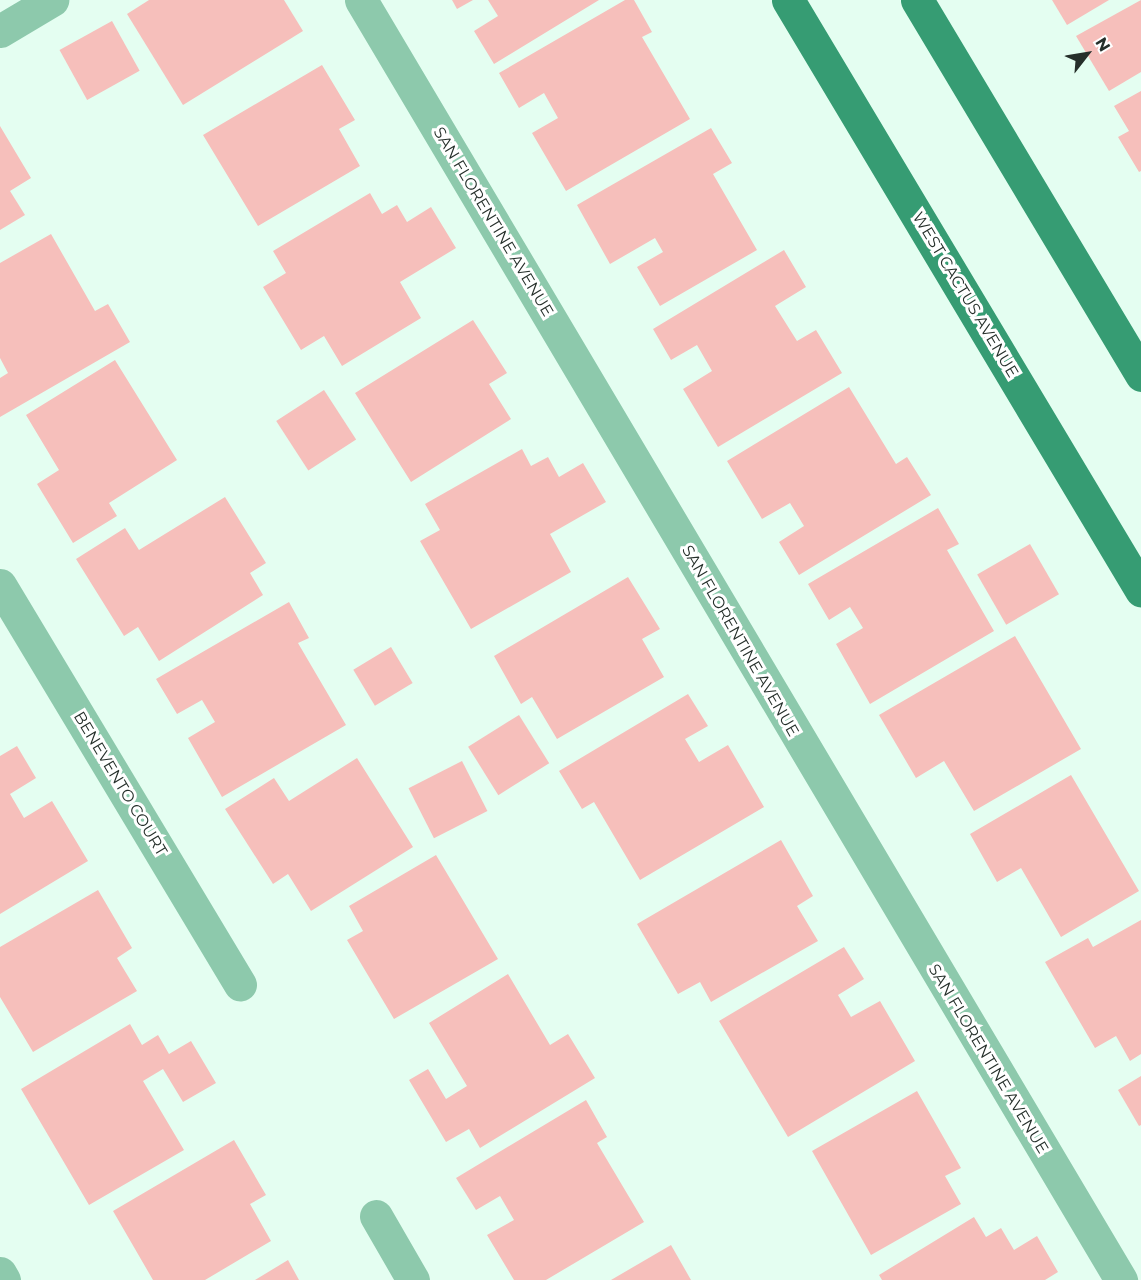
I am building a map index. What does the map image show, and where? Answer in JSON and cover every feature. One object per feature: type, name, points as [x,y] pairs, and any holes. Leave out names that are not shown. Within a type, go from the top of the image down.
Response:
[{"type":"main road","name":"WEST CACTUS AVENUE","points":[[788,0],[1141,590]]},
{"type":"main road","points":[[917,0],[1141,375]]},
{"type":"street","points":[[0,31],[52,0]]},
{"type":"street","name":"SAN FLORENTINE AVENUE","points":[[361,0],[1121,1280]]},
{"type":"street","name":"BENEVENTO COURT","points":[[0,585],[240,984]]},
{"type":"street","points":[[376,1216],[413,1280]]},
{"type":"street","points":[[0,1273],[4,1280]]},
{"type":"building","points":[[149,0],[284,0],[303,31],[183,105],[127,14]]},
{"type":"building","points":[[452,0],[473,0],[457,9]]},
{"type":"building","points":[[488,0],[599,0],[494,64],[474,31],[498,16]]},
{"type":"building","points":[[625,0],[634,0],[652,32],[642,37],[690,119],[566,191],[532,133],[558,118],[544,93],[519,108],[499,73]]},
{"type":"building","points":[[1052,0],[1109,0],[1067,25]]},
{"type":"building","points":[[1141,0],[1141,72],[1109,91],[1076,36]]},
{"type":"building","points":[[112,21],[140,71],[87,100],[60,50]]},
{"type":"building","points":[[322,65],[355,120],[339,129],[360,166],[258,226],[203,135]]},
{"type":"building","points":[[1141,91],[1141,171],[1139,172],[1118,137],[1129,131],[1114,106]]},
{"type":"building","points":[[0,126],[31,178],[10,191],[25,215],[0,230]]},
{"type":"building","points":[[711,128],[732,163],[713,174],[757,250],[660,306],[637,267],[663,252],[655,238],[610,264],[577,205]]},
{"type":"building","points":[[370,193],[382,214],[397,205],[407,222],[431,207],[456,248],[400,282],[421,318],[342,366],[324,336],[301,350],[263,287],[286,273],[273,251]]},
{"type":"building","points":[[51,234],[95,311],[108,304],[130,342],[0,417],[0,378],[8,373],[0,358],[0,263]]},
{"type":"building","points":[[784,250],[806,287],[775,306],[797,341],[816,330],[842,373],[718,447],[683,389],[712,371],[697,345],[671,360],[653,329]]},
{"type":"building","points":[[473,320],[507,373],[489,384],[511,419],[411,482],[355,393]]},
{"type":"building","points":[[115,360],[177,460],[109,503],[117,516],[73,543],[37,484],[59,470],[26,415]]},
{"type":"building","points":[[849,387],[896,464],[907,457],[931,495],[799,575],[779,542],[804,526],[790,503],[762,519],[727,461]]},
{"type":"building","points":[[324,390],[356,439],[308,471],[276,421]]},
{"type":"building","points":[[522,449],[531,466],[548,457],[559,477],[583,463],[606,502],[550,534],[571,572],[471,629],[420,541],[440,530],[425,504]]},
{"type":"building","points":[[225,497],[266,563],[250,573],[263,595],[159,661],[138,627],[124,636],[76,559],[125,528],[139,550]]},
{"type":"building","points":[[938,508],[959,544],[947,550],[994,631],[870,704],[836,644],[863,628],[850,607],[829,620],[808,584]]},
{"type":"building","points":[[1030,544],[1059,594],[1006,625],[977,574]]},
{"type":"building","points":[[628,577],[660,629],[642,639],[664,677],[557,739],[532,697],[521,704],[494,656]]},
{"type":"building","points":[[289,602],[309,638],[298,643],[346,725],[222,797],[188,738],[215,722],[202,700],[177,714],[156,679]]},
{"type":"building","points":[[1015,636],[1081,749],[974,811],[944,761],[916,778],[879,715]]},
{"type":"building","points":[[391,647],[413,683],[375,706],[353,670]]},
{"type":"building","points":[[688,694],[708,726],[685,739],[699,762],[728,745],[764,807],[640,880],[594,802],[582,809],[559,771]]},
{"type":"building","points":[[519,715],[549,763],[498,795],[468,747]]},
{"type":"building","points":[[17,746],[36,778],[10,794],[24,818],[52,801],[88,861],[0,914],[0,756]]},
{"type":"building","points":[[357,758],[413,847],[311,911],[288,874],[273,884],[225,809],[274,778],[289,801]]},
{"type":"building","points":[[462,761],[487,811],[434,838],[409,788]]},
{"type":"building","points":[[1071,775],[1139,891],[1061,937],[1021,868],[997,882],[970,834]]},
{"type":"building","points":[[781,840],[813,896],[797,906],[818,941],[711,1002],[700,982],[678,994],[637,924]]},
{"type":"building","points":[[436,855],[498,959],[394,1019],[347,940],[363,931],[349,906]]},
{"type":"building","points":[[98,890],[132,948],[117,958],[137,991],[33,1052],[0,997],[0,947]]},
{"type":"building","points":[[1141,920],[1141,1054],[1130,1061],[1116,1036],[1095,1048],[1045,962],[1088,938],[1093,947]]},
{"type":"building","points":[[844,947],[864,979],[838,995],[851,1017],[880,1001],[915,1061],[788,1137],[719,1021]]},
{"type":"building","points":[[508,974],[550,1045],[568,1034],[595,1078],[480,1148],[469,1129],[446,1142],[409,1080],[428,1069],[446,1099],[467,1086],[429,1023]]},
{"type":"building","points":[[130,1024],[142,1045],[158,1035],[169,1054],[191,1041],[216,1083],[183,1102],[163,1069],[143,1081],[184,1150],[89,1205],[21,1089]]},
{"type":"building","points":[[1141,1076],[1141,1125],[1139,1126],[1118,1090]]},
{"type":"building","points":[[917,1091],[961,1168],[945,1176],[961,1204],[871,1255],[812,1151]]},
{"type":"building","points":[[586,1100],[607,1137],[597,1143],[644,1222],[546,1280],[514,1280],[487,1235],[514,1220],[500,1196],[476,1210],[456,1178]]},
{"type":"building","points":[[234,1140],[266,1195],[250,1204],[271,1241],[205,1280],[153,1280],[113,1211]]},
{"type":"building","points":[[974,1217],[986,1237],[1001,1228],[1014,1250],[1037,1236],[1058,1272],[1045,1280],[882,1280],[879,1275]]},
{"type":"building","points":[[671,1245],[691,1280],[611,1280]]},
{"type":"building","points":[[288,1260],[299,1280],[255,1280]]}]
